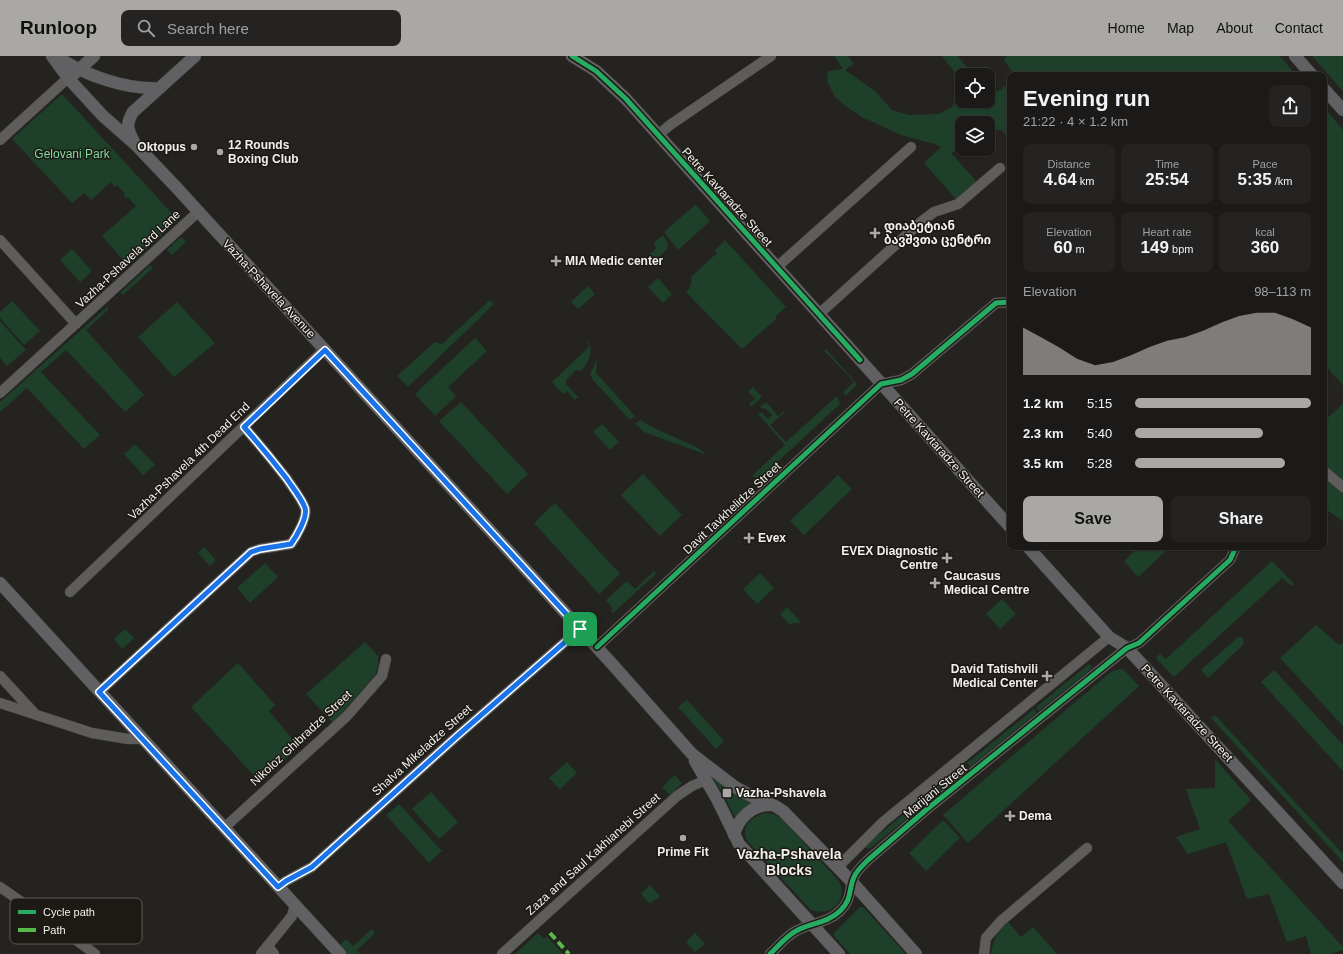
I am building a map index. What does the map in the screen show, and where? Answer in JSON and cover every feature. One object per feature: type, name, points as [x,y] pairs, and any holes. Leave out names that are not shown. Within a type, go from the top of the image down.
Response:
[{"type":"main road","name":"Vazha-Pshavela Avenue","points":[[52,56],[68,78],[102,116],[136,145],[198,212],[580,629],[692,754],[735,787],[755,798],[774,805],[787,815],[852,882],[916,954]]},
{"type":"main road","points":[[56,56],[78,70],[103,79],[140,88],[160,88]]},
{"type":"main road","points":[[68,78],[94,56]]},
{"type":"main road","name":"Vazha-Pshavela Avenue","points":[[136,145],[128,126],[129,118],[133,112],[195,56]]},
{"type":"main road","name":"Petre Kavtaradze Street","points":[[572,56],[596,71],[626,99],[1007,524]]},
{"type":"main road","points":[[1296,56],[1309,72]]},
{"type":"main road","points":[[1327,92],[1343,110]]},
{"type":"main road","name":"Petre Kavtaradze Street","points":[[1031,550],[1109,637],[1127,648],[1343,883]]},
{"type":"main road","points":[[0,583],[340,954]]},
{"type":"main road","name":"Vazha-Pshavela Avenue","points":[[692,754],[724,813],[734,835],[746,853],[839,954]]},
{"type":"main road","points":[[734,835],[738,823],[752,809],[760,806],[774,805]]},
{"type":"street","points":[[658,135],[771,56]]},
{"type":"street","points":[[0,140],[68,78]]},
{"type":"street","points":[[777,267],[911,147]]},
{"type":"street","points":[[819,314],[922,221],[934,212],[958,204],[1000,168]]},
{"type":"street","name":"Vazha-Pshavela 3rd Lane","points":[[0,393],[198,212]]},
{"type":"street","name":"Vazha-Pshavela 3rd Lane","points":[[0,240],[76,324]]},
{"type":"street","points":[[881,384],[905,379],[996,303],[1007,302]]},
{"type":"street","name":"Vazha-Pshavela 4th Dead End","points":[[70,592],[325,350]]},
{"type":"street","name":"Davit Tavkhelidze Street","points":[[597,648],[881,384]]},
{"type":"street","points":[[99,692],[251,552],[291,544],[305,518],[306,508],[296,491],[261,446],[244,427]]},
{"type":"street","points":[[1327,474],[1343,487]]},
{"type":"street","name":"Marijani Street","points":[[770,954],[794,932],[811,924],[827,920],[841,910],[848,902],[852,882],[858,870],[868,860],[926,810],[1095,673],[1127,648],[1139,643],[1230,560],[1235,550]]},
{"type":"street","name":"Shalva Mikeladze Street","points":[[278,887],[312,867],[456,737],[580,629]]},
{"type":"street","name":"Marijani Street","points":[[838,867],[883,822],[1109,637]]},
{"type":"street","points":[[1083,658],[1093,664],[1095,673]]},
{"type":"street","name":"Nikoloz Ghibradze Street","points":[[224,828],[347,716],[382,676],[386,659]]},
{"type":"street","points":[[0,676],[37,716]]},
{"type":"street","points":[[0,703],[92,733],[143,739]]},
{"type":"street","name":"Zaza and Saul Kakhianebi Street","points":[[502,954],[677,796],[692,786],[706,780]]},
{"type":"street","points":[[856,848],[868,860]]},
{"type":"street","points":[[984,954],[986,938],[1001,922],[1087,848]]},
{"type":"street","points":[[0,887],[16,898]]},
{"type":"street","points":[[261,954],[271,950],[292,916],[295,905]]},
{"type":"street","points":[[82,944],[95,954]]},
{"type":"green space","points":[[834,56],[848,56],[854,64],[845,70],[876,92],[892,110],[909,115],[939,114],[953,106],[955,103],[955,108],[995,108],[995,93],[1007,85],[1007,137],[1002,130],[995,130],[995,116],[955,116],[955,151],[951,153],[977,182],[957,200],[924,163],[941,147],[901,135],[864,118],[848,108],[835,97],[827,81],[828,71],[843,69]]},
{"type":"green space","points":[[942,56],[958,56],[967,68],[955,68],[955,73]]},
{"type":"green space","points":[[1007,56],[1280,56],[1293,72],[1012,72],[1004,60]]},
{"type":"green space","points":[[1312,56],[1343,56],[1343,91],[1327,72]]},
{"type":"green space","name":"Gelovani Park","points":[[62,94],[178,220],[128,266],[102,236],[136,206],[128,197],[127,198],[123,195],[125,194],[117,185],[115,187],[111,182],[91,200],[84,193],[72,203],[12,139]]},
{"type":"green space","points":[[1327,111],[1343,130],[1343,385],[1327,367]]},
{"type":"green space","points":[[696,205],[710,221],[678,250],[664,232]]},
{"type":"green space","points":[[663,235],[668,243],[668,246],[667,249],[655,260],[650,254],[656,248],[654,243]]},
{"type":"green space","points":[[181,237],[186,242],[172,255],[167,250]]},
{"type":"green space","points":[[725,240],[786,307],[776,316],[776,319],[742,349],[686,292],[691,285],[691,277],[717,253],[715,250]]},
{"type":"green space","points":[[72,249],[92,271],[80,282],[60,260]]},
{"type":"green space","points":[[150,265],[153,268],[123,295],[120,293]]},
{"type":"green space","points":[[659,279],[672,294],[663,303],[648,287]]},
{"type":"green space","points":[[588,286],[595,294],[578,309],[571,302]]},
{"type":"green space","points":[[490,300],[494,304],[408,387],[397,376],[435,342],[442,344]]},
{"type":"green space","points":[[12,301],[40,331],[24,345],[0,318],[0,312]]},
{"type":"green space","points":[[177,302],[215,343],[174,377],[138,337]]},
{"type":"green space","points":[[108,306],[108,310],[86,330],[144,395],[125,412],[66,350],[41,372],[100,435],[84,449],[27,388],[0,412],[0,402]]},
{"type":"green space","points":[[0,321],[26,350],[7,366],[0,358]]},
{"type":"green space","points":[[475,338],[487,351],[448,387],[456,396],[435,416],[415,394]]},
{"type":"green space","points":[[587,340],[590,344],[591,352],[586,364],[581,371],[576,370],[566,380],[566,384],[578,397],[575,400],[567,391],[563,394],[552,382],[590,346]]},
{"type":"green space","points":[[826,349],[857,384],[846,396],[843,392],[854,382],[824,350]]},
{"type":"green space","points":[[597,359],[596,373],[635,416],[630,420],[593,380],[590,374]]},
{"type":"green space","points":[[753,387],[762,397],[751,407],[749,404],[755,399],[748,391]]},
{"type":"green space","points":[[837,396],[840,404],[759,479],[752,476],[785,445],[758,414],[761,412],[768,419],[772,415],[765,408],[763,409],[760,407],[766,402],[778,416],[784,411],[785,412],[770,425],[786,442]]},
{"type":"green space","points":[[461,402],[528,474],[507,494],[439,421]]},
{"type":"green space","points":[[1343,404],[1343,521],[1327,510],[1327,418]]},
{"type":"green space","points":[[640,420],[698,448],[707,455],[644,432],[635,424]]},
{"type":"green space","points":[[602,424],[619,442],[610,450],[593,432]]},
{"type":"green space","points":[[135,444],[155,465],[143,475],[124,454]]},
{"type":"green space","points":[[643,474],[682,515],[660,536],[621,495]]},
{"type":"green space","points":[[838,475],[852,489],[804,535],[790,521]]},
{"type":"green space","points":[[555,503],[620,574],[599,594],[534,523]]},
{"type":"green space","points":[[204,547],[216,560],[210,566],[198,553]]},
{"type":"green space","points":[[1136,550],[1167,550],[1138,577],[1124,561]]},
{"type":"green space","points":[[1272,561],[1294,584],[1291,586],[1282,578],[1174,677],[1156,658],[1160,654],[1166,659]]},
{"type":"green space","points":[[265,563],[278,577],[250,603],[237,588]]},
{"type":"green space","points":[[654,571],[656,574],[613,613],[611,611],[613,609],[606,600],[627,581],[635,589]]},
{"type":"green space","points":[[760,573],[774,588],[757,604],[743,589]]},
{"type":"green space","points":[[1002,599],[1016,614],[1000,629],[986,614]]},
{"type":"green space","points":[[787,607],[800,621],[799,623],[793,623],[790,625],[780,614]]},
{"type":"green space","points":[[1316,625],[1339,645],[1343,643],[1343,726],[1280,658]]},
{"type":"green space","points":[[125,629],[134,638],[122,649],[114,639]]},
{"type":"green space","points":[[1238,637],[1241,637],[1244,640],[1243,645],[1208,678],[1201,670]]},
{"type":"green space","points":[[365,642],[378,656],[378,666],[375,675],[333,723],[306,694]]},
{"type":"green space","points":[[238,663],[275,705],[269,711],[299,747],[260,782],[191,707]]},
{"type":"green space","points":[[1089,664],[1092,666],[1090,670],[1039,711],[1036,707]]},
{"type":"green space","points":[[1121,669],[1124,670],[1139,686],[968,843],[943,815],[1107,675],[1113,671]]},
{"type":"green space","points":[[1274,670],[1343,745],[1343,771],[1261,682]]},
{"type":"green space","points":[[687,700],[724,741],[716,749],[678,707]]},
{"type":"green space","points":[[1034,709],[1037,713],[970,767],[967,763]]},
{"type":"green space","points":[[1215,715],[1343,854],[1343,862],[1211,718]]},
{"type":"green space","points":[[1215,759],[1251,800],[1228,821],[1343,947],[1343,950],[1330,954],[1311,954],[1306,936],[1287,942],[1269,894],[1247,899],[1226,842],[1188,854],[1176,837],[1200,829],[1186,789],[1215,788]]},
{"type":"green space","points":[[567,762],[577,773],[560,789],[549,778]]},
{"type":"green space","points":[[963,766],[967,770],[869,849],[865,847],[866,845]]},
{"type":"green space","points":[[710,774],[730,791],[752,804],[735,817]]},
{"type":"green space","points":[[675,775],[682,783],[670,795],[662,787]]},
{"type":"green space","points":[[431,792],[458,822],[439,839],[412,809]]},
{"type":"green space","points":[[399,804],[442,851],[429,863],[386,815]]},
{"type":"green space","points":[[760,814],[773,814],[781,818],[837,879],[841,886],[842,893],[837,905],[825,911],[810,909],[747,841],[745,831],[748,823]]},
{"type":"green space","points":[[943,820],[960,838],[926,871],[909,853]]},
{"type":"green space","points":[[650,885],[660,896],[650,904],[641,894]]},
{"type":"green space","points":[[860,907],[863,907],[906,954],[850,954],[833,934]]},
{"type":"green space","points":[[1008,922],[1021,937],[1033,927],[1057,954],[991,954],[996,936]]},
{"type":"green space","points":[[372,929],[375,933],[357,950],[360,954],[346,954],[339,946],[346,939],[353,946]]},
{"type":"green space","points":[[538,933],[544,939],[547,936],[563,954],[515,954]]},
{"type":"green space","points":[[695,933],[705,944],[695,952],[686,942]]},
{"type":"marked path","points":[[550,933],[569,954]]},
{"type":"cycle path","points":[[572,56],[596,71],[626,99],[860,360]]},
{"type":"cycle path","points":[[597,647],[881,384],[901,380],[912,374],[996,303],[1007,302]]},
{"type":"cycle path","points":[[770,954],[792,933],[801,928],[830,918],[840,911],[849,898],[855,874],[868,860],[926,810],[1127,648],[1139,643],[1230,560],[1235,550]]},
{"type":"cycle path","points":[[278,887],[312,867],[456,737],[580,629]]},
{"type":"place","name":"Oktopus","points":[[194,147]]},
{"type":"place","name":"12 Rounds Boxing Club","points":[[220,152]]},
{"type":"place","name":"დიაბეტიან ბავშვთა ცენტრი","points":[[875,233]]},
{"type":"place","name":"MIA Medic center","points":[[556,261]]},
{"type":"place","name":"Evex","points":[[749,538]]},
{"type":"place","name":"EVEX Diagnostic Centre","points":[[947,558]]},
{"type":"place","name":"Caucasus Medical Centre","points":[[935,583]]},
{"type":"place","name":"David Tatishvili Medical Center","points":[[1047,676]]},
{"type":"place","name":"Vazha-Pshavela","points":[[727,793]]},
{"type":"place","name":"Dema","points":[[1010,816]]},
{"type":"place","name":"Prime Fit","points":[[683,838]]},
{"type":"district","name":"Vazha-Pshavela Blocks","points":[[789,862]]},
{"type":"route","points":[[325,350],[580,629],[414,774],[312,867],[278,887],[99,692],[251,552],[291,544],[294,540],[305,518],[306,508],[296,491],[261,446],[244,427],[325,350]]}]
